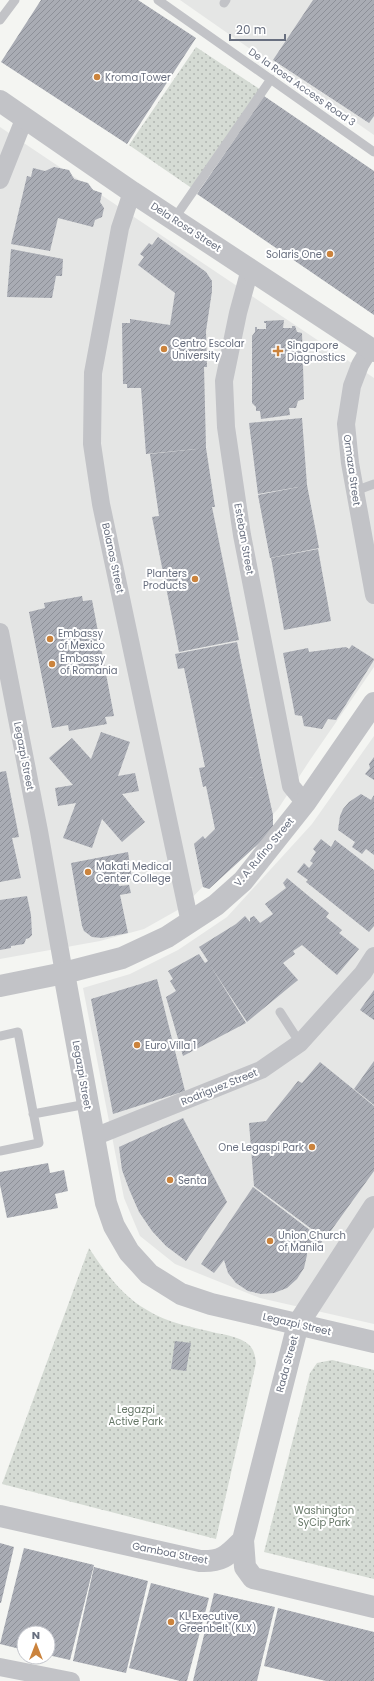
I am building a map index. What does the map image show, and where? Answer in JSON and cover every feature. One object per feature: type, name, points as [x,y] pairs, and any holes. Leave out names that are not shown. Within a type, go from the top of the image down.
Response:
[{"type":"street","name":"Dela Rosa Street","points":[[0,101],[132,192],[372,349]]},
{"type":"street","points":[[0,180],[25,117]]},
{"type":"street","name":"Bolanos Street","points":[[132,192],[120,228],[93,373],[92,444],[103,512],[190,923]]},
{"type":"street","name":"Esteban Street","points":[[250,269],[238,313],[224,381],[226,427],[242,535],[291,786],[305,803]]},
{"type":"street","name":"Ormaza Street","points":[[372,349],[360,365],[352,386],[346,424],[350,463],[374,594]]},
{"type":"street","name":"Legazpi Street","points":[[0,632],[39,831],[87,1104],[106,1203],[114,1226],[129,1252],[149,1274],[181,1294],[211,1304],[374,1342]]},
{"type":"street","name":"V. A. Rufino Street","points":[[0,986],[64,973],[122,958],[167,937],[216,905],[242,881],[305,803],[374,703]]},
{"type":"street","name":"Rodriguez Street","points":[[94,1136],[261,1070],[300,1043],[363,973],[374,956]]},
{"type":"street","name":"Rada Street","points":[[242,1540],[298,1324],[374,1208]]},
{"type":"street","name":"Gamboa Street","points":[[0,1516],[200,1561],[213,1561],[226,1557],[242,1540]]},
{"type":"street","points":[[242,1540],[245,1566],[253,1578],[374,1607]]},
{"type":"street","points":[[0,1666],[71,1681]]},
{"type":"lane","points":[[0,20],[15,0]]},
{"type":"lane","name":"De la Rosa Access Road 3","points":[[158,0],[374,152]]},
{"type":"lane","points":[[174,219],[271,79]]},
{"type":"lane","points":[[355,491],[374,484]]},
{"type":"lane","points":[[280,1012],[300,1043]]},
{"type":"lane","points":[[0,1036],[18,1032],[39,1143],[0,1151]]},
{"type":"lane","points":[[33,1114],[87,1104]]},
{"type":"shaded area","points":[[180,0],[374,0],[374,135]]},
{"type":"shaded area","points":[[0,127],[374,378],[374,667],[278,809],[183,907],[144,929],[100,941],[0,959]]},
{"type":"shaded area","points":[[374,736],[374,1324],[260,1298],[175,1264],[140,1236],[124,1198],[83,988],[130,974],[178,950],[227,917],[312,824]]},
{"type":"green space","points":[[196,47],[261,90],[193,189],[129,145]]},
{"type":"green space","name":"Legazpi Active Park","points":[[89,1248],[114,1282],[130,1298],[147,1310],[163,1318],[189,1327],[237,1338],[248,1344],[253,1350],[256,1363],[216,1539],[2,1484]]},
{"type":"green space","name":"Washington SyCip Park","points":[[332,1360],[374,1370],[374,1579],[264,1552],[310,1373],[317,1363]]},
{"type":"building","name":"Kroma Tower","points":[[41,0],[138,0],[196,38],[127,144],[1,62]]},
{"type":"building","points":[[313,0],[374,0],[374,116],[369,123],[273,60]]},
{"type":"building","name":"Solaris One","points":[[264,96],[374,171],[374,315],[197,194]]},
{"type":"building","points":[[54,167],[69,170],[74,179],[88,183],[93,190],[102,193],[100,202],[104,208],[102,217],[95,220],[93,227],[58,218],[50,251],[11,244],[27,176],[31,177],[33,168],[45,171]]},
{"type":"building","points":[[158,237],[206,272],[212,281],[206,331],[207,367],[204,367],[206,448],[146,454],[141,388],[127,388],[127,384],[123,384],[122,323],[130,323],[130,319],[170,325],[175,293],[138,265],[144,257],[140,254],[149,243],[152,245]]},
{"type":"building","points":[[11,249],[63,259],[62,276],[56,276],[52,298],[7,297]]},
{"type":"building","points":[[284,320],[283,328],[292,328],[292,326],[295,326],[297,332],[302,333],[304,399],[298,401],[296,408],[289,408],[290,415],[261,419],[260,411],[256,411],[256,407],[252,403],[252,336],[255,332],[255,327],[257,327],[257,329],[266,329],[266,323],[264,323],[264,321]]},
{"type":"building","points":[[302,418],[307,485],[319,548],[270,558],[258,495],[304,486],[258,494],[249,423]]},
{"type":"building","name":"Planters Products","points":[[206,448],[215,507],[212,507],[239,640],[179,652],[152,517],[159,516],[150,454]]},
{"type":"building","points":[[318,549],[331,621],[284,630],[271,558]]},
{"type":"building","points":[[82,596],[83,601],[92,600],[114,716],[105,717],[107,724],[69,731],[68,725],[52,728],[29,612],[45,608],[44,603]]},
{"type":"building","points":[[237,642],[273,815],[273,827],[267,836],[209,889],[203,887],[194,844],[203,836],[205,839],[215,829],[206,786],[203,787],[199,768],[205,767],[184,668],[178,669],[175,654]]},
{"type":"building","points":[[352,645],[374,660],[336,720],[328,719],[322,729],[304,726],[302,716],[295,715],[283,653],[308,648],[309,652],[346,647],[349,649]]},
{"type":"building","points":[[101,732],[130,742],[118,776],[135,773],[139,791],[122,794],[145,822],[122,842],[102,819],[92,848],[63,838],[76,803],[58,806],[55,788],[73,785],[49,758],[72,738],[91,759]]},
{"type":"building","points":[[374,757],[374,780],[365,774],[370,768],[369,764]]},
{"type":"building","points":[[6,771],[19,837],[12,838],[21,878],[0,882],[0,772]]},
{"type":"building","points":[[361,794],[371,800],[374,795],[374,855],[366,849],[362,854],[352,847],[355,842],[338,830],[340,816],[343,809],[349,802]]},
{"type":"building","points":[[321,839],[331,847],[335,840],[374,870],[374,926],[369,932],[306,882],[308,880],[297,872],[304,863],[309,868],[313,863],[310,861],[316,852],[313,849]]},
{"type":"building","points":[[128,852],[132,879],[118,882],[119,886],[129,885],[131,893],[120,895],[128,933],[102,938],[92,937],[84,931],[82,926],[71,863]]},
{"type":"building","points":[[287,878],[329,913],[326,917],[342,930],[339,933],[359,949],[337,975],[302,945],[293,951],[295,954],[283,963],[298,980],[247,1022],[210,965],[246,1023],[183,1056],[166,997],[176,991],[170,981],[173,979],[168,971],[199,954],[205,963],[208,961],[199,947],[236,924],[245,916],[250,922],[250,918],[254,916],[260,923],[273,914],[265,904],[286,888],[283,883]]},
{"type":"building","points":[[27,896],[31,915],[32,935],[26,939],[24,944],[11,946],[11,948],[0,950],[0,900]]},
{"type":"building","name":"Euro Villa 1","points":[[157,979],[185,1091],[113,1114],[91,999]]},
{"type":"building","points":[[374,990],[374,1020],[360,1010]]},
{"type":"building","points":[[374,1061],[374,1105],[354,1089]]},
{"type":"building","name":"One Legaspi Park","points":[[320,1062],[374,1106],[374,1171],[325,1239],[254,1186],[249,1123],[266,1121],[298,1081],[302,1083]]},
{"type":"building","name":"Senta","points":[[183,1118],[227,1202],[186,1261],[166,1246],[152,1231],[139,1212],[122,1170],[119,1147]]},
{"type":"building","points":[[48,1163],[50,1173],[64,1170],[68,1191],[55,1194],[58,1208],[7,1218],[0,1185],[0,1172]]},
{"type":"building","name":"Union Church of Manila","points":[[253,1187],[323,1240],[316,1251],[306,1242],[307,1255],[304,1268],[297,1279],[287,1288],[274,1293],[261,1294],[248,1291],[236,1283],[228,1273],[224,1260],[214,1273],[201,1264]]},
{"type":"building","points":[[175,1341],[191,1343],[186,1371],[171,1369]]},
{"type":"building","points":[[0,1543],[14,1547],[1,1603],[0,1603]]},
{"type":"building","points":[[24,1548],[94,1565],[70,1660],[56,1657],[56,1625],[16,1625],[16,1648],[0,1644]]},
{"type":"building","points":[[94,1567],[148,1581],[126,1673],[73,1661]]},
{"type":"building","points":[[151,1583],[209,1598],[187,1681],[180,1681],[129,1668]]},
{"type":"building","points":[[214,1593],[275,1607],[257,1681],[193,1681]]},
{"type":"building","points":[[278,1608],[374,1632],[374,1681],[326,1681],[264,1666]]},
{"type":"place","name":"Kroma Tower","points":[[97,77]]},
{"type":"place","name":"Solaris One","points":[[330,254]]},
{"type":"place","name":"Centro Escolar University","points":[[164,349]]},
{"type":"place","name":"Singapore Diagnostics","points":[[278,351]]},
{"type":"place","name":"Planters Products","points":[[195,579]]},
{"type":"place","name":"Embassy of Mexico","points":[[50,639]]},
{"type":"place","name":"Embassy of Romania","points":[[52,664]]},
{"type":"place","name":"Makati Medical Center College","points":[[88,872]]},
{"type":"place","name":"Euro Villa 1","points":[[137,1045]]},
{"type":"place","name":"One Legaspi Park","points":[[312,1147]]},
{"type":"place","name":"Senta","points":[[170,1180]]},
{"type":"place","name":"Union Church of Manila","points":[[270,1241]]},
{"type":"place","name":"KL Executive Greenbelt (KLX)","points":[[171,1622]]}]
